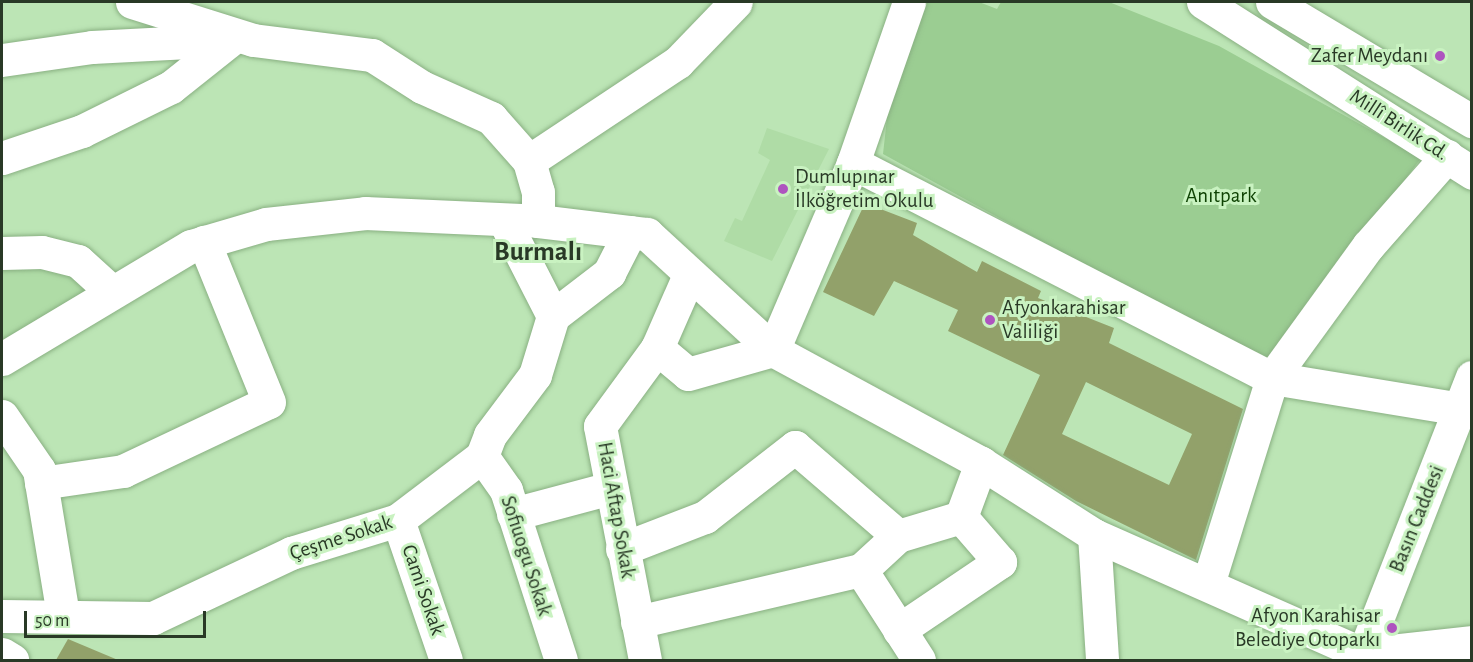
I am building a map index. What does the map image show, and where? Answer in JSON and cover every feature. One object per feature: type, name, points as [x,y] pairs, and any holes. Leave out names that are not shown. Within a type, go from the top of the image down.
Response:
[{"type":"street","points":[[132,2],[241,40]]},
{"type":"street","points":[[529,161],[678,62],[736,2]]},
{"type":"street","points":[[773,350],[853,162],[909,2]]},
{"type":"street","name":"Millî Birlik Cd.","points":[[1203,2],[1459,165]]},
{"type":"street","name":"Millî Birlik Cd.","points":[[1272,2],[1471,121]]},
{"type":"street","points":[[2,158],[82,131],[171,87],[241,40]]},
{"type":"street","points":[[2,60],[92,47],[241,40],[372,55],[422,87],[491,118],[529,161],[538,192],[537,221]]},
{"type":"street","points":[[853,162],[1272,378],[1461,409]]},
{"type":"street","points":[[1208,584],[1272,378],[1368,246],[1459,165]]},
{"type":"street","points":[[2,359],[111,291],[204,242],[266,224],[365,213],[506,224],[537,221],[647,234],[773,350],[981,463],[1094,535],[1208,584],[1362,657],[1472,642]]},
{"type":"street","points":[[506,224],[553,316],[609,273],[630,232]]},
{"type":"street","points":[[42,483],[123,471],[269,402],[204,242]]},
{"type":"street","points":[[2,253],[42,252],[78,261],[111,291]]},
{"type":"street","name":"Haci Aftap Sokak","points":[[645,660],[600,426],[657,348],[689,275]]},
{"type":"street","name":"Çeşme Sokak","points":[[2,616],[63,615],[153,618],[291,553],[398,520],[482,456],[490,435],[535,375],[553,316]]},
{"type":"street","points":[[657,348],[688,374],[773,350]]},
{"type":"street","name":"Basın Caddesi","points":[[1362,657],[1472,376]]},
{"type":"street","points":[[2,416],[39,470],[63,615]]},
{"type":"street","points":[[622,549],[705,517],[795,447],[898,537]]},
{"type":"street","name":"Sofiuogu Sokak","points":[[482,456],[506,490],[561,660]]},
{"type":"street","points":[[961,518],[981,463]]},
{"type":"street","points":[[513,514],[611,488]]},
{"type":"street","points":[[637,622],[861,570],[898,537],[961,518]]},
{"type":"street","points":[[899,630],[1000,562],[961,518]]},
{"type":"street","name":"Cami Sokak","points":[[398,520],[447,660]]},
{"type":"street","points":[[1094,535],[1102,660]]},
{"type":"street","points":[[861,570],[919,660]]},
{"type":"street","points":[[2,654],[12,660]]},
{"type":"shaded area","name":"Dumlupınar İlköğretim Okulu","points":[[767,128],[829,149],[772,261],[724,241],[735,218],[742,221],[770,160],[758,153]]},
{"type":"shaded area","points":[[42,252],[111,291],[2,351],[2,253]]},
{"type":"green space","name":"Anıtpark","points":[[927,2],[979,2],[997,9],[1001,2],[1109,2],[1219,46],[1421,158],[1268,366],[883,154],[891,82]]},
{"type":"building","points":[[865,203],[917,223],[913,235],[977,272],[982,261],[1041,291],[1038,298],[1114,328],[1109,343],[1243,409],[1196,560],[1076,501],[1003,455],[1040,375],[948,331],[958,310],[894,281],[874,316],[823,292]],"holes":[[[1086,382],[1192,434],[1169,485],[1062,434]]]},
{"type":"building","points":[[68,639],[118,660],[56,660]]},
{"type":"place","name":"Zafer Meydanı","points":[[1440,56]]},
{"type":"place","name":"Dumlupınar İlköğretim Okulu","points":[[783,189]]},
{"type":"place","name":"Afyonkarahisar Valiliği","points":[[990,320]]},
{"type":"place","name":"Afyon Karahisar Belediye Otoparkı","points":[[1392,628]]},
{"type":"district","name":"Burmalı","points":[[538,252]]}]
